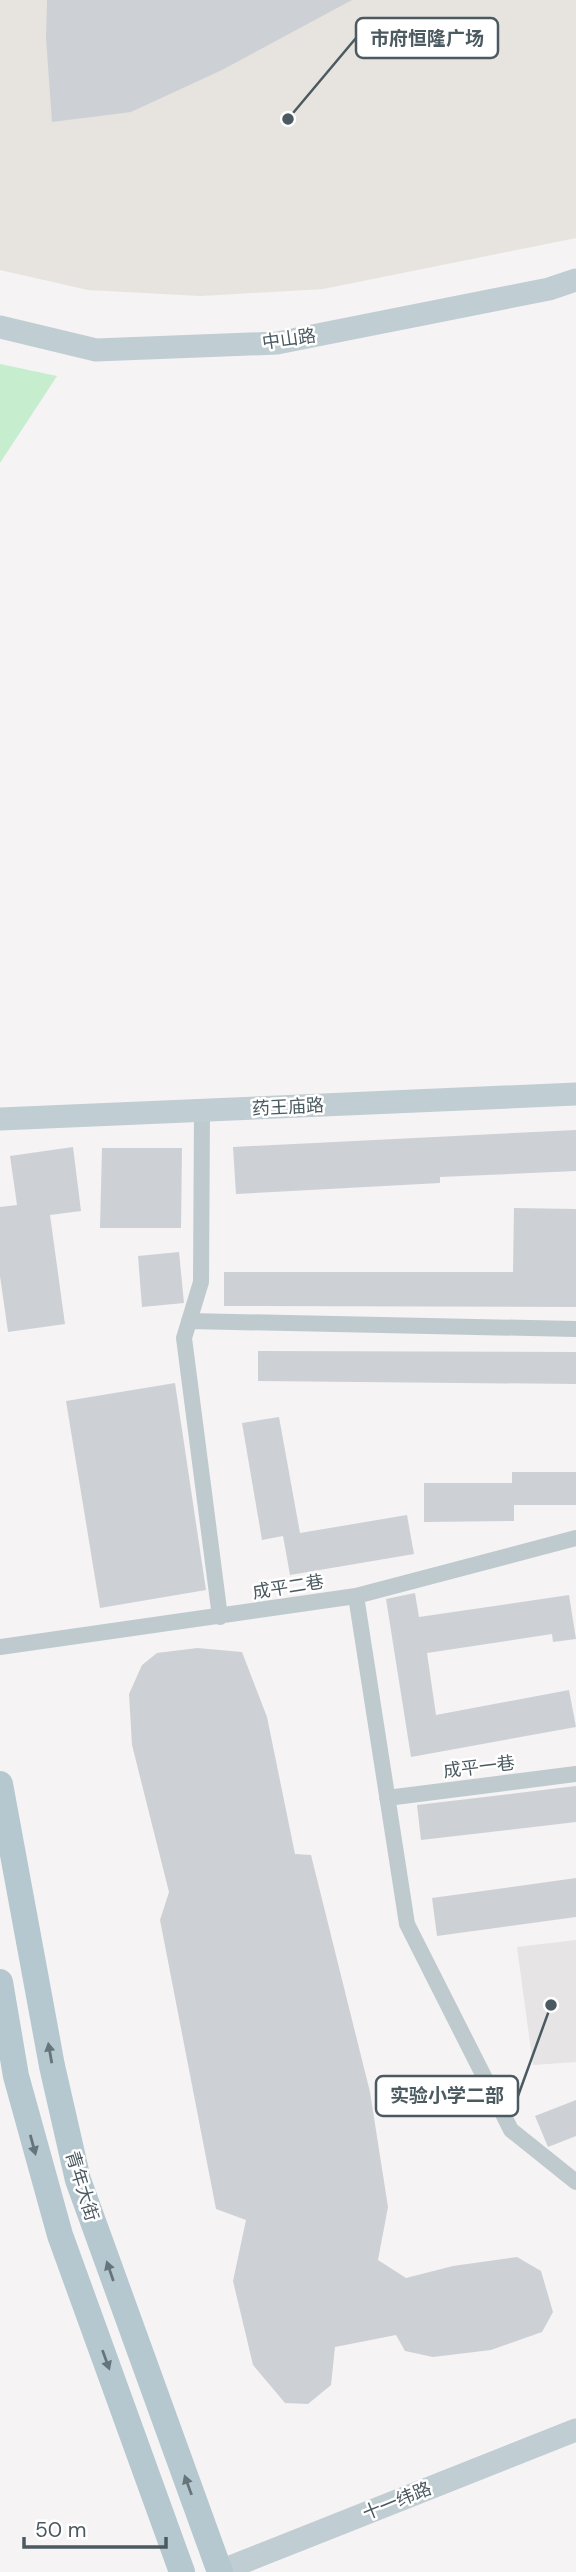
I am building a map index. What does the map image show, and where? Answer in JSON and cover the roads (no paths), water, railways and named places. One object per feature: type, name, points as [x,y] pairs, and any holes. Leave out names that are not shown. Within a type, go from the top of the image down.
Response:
[{"type":"main road","name":"青年大街","points":[[0,1784],[52,2066],[78,2180],[220,2572]]},
{"type":"main road","name":"青年大街","points":[[0,1982],[16,2076],[57,2223],[182,2572]]},
{"type":"street","name":"中山路","points":[[0,327],[96,350],[277,343],[549,289],[576,281]]},
{"type":"street","name":"药王庙路","points":[[0,1119],[576,1094]]},
{"type":"street","points":[[202,1111],[201,1282],[184,1338],[220,1617]]},
{"type":"street","points":[[189,1321],[576,1329]]},
{"type":"street","name":"成平二巷","points":[[0,1647],[356,1596],[576,1538]]},
{"type":"street","points":[[356,1596],[407,1924],[511,2130],[576,2182]]},
{"type":"street","name":"成平一巷","points":[[387,1798],[576,1774]]},
{"type":"street","name":"十一纬路","points":[[220,2572],[576,2430]]},
{"type":"place","name":"市府恒隆广场","points":[[288,119]]},
{"type":"place","name":"实验小学二部","points":[[551,2005]]}]
